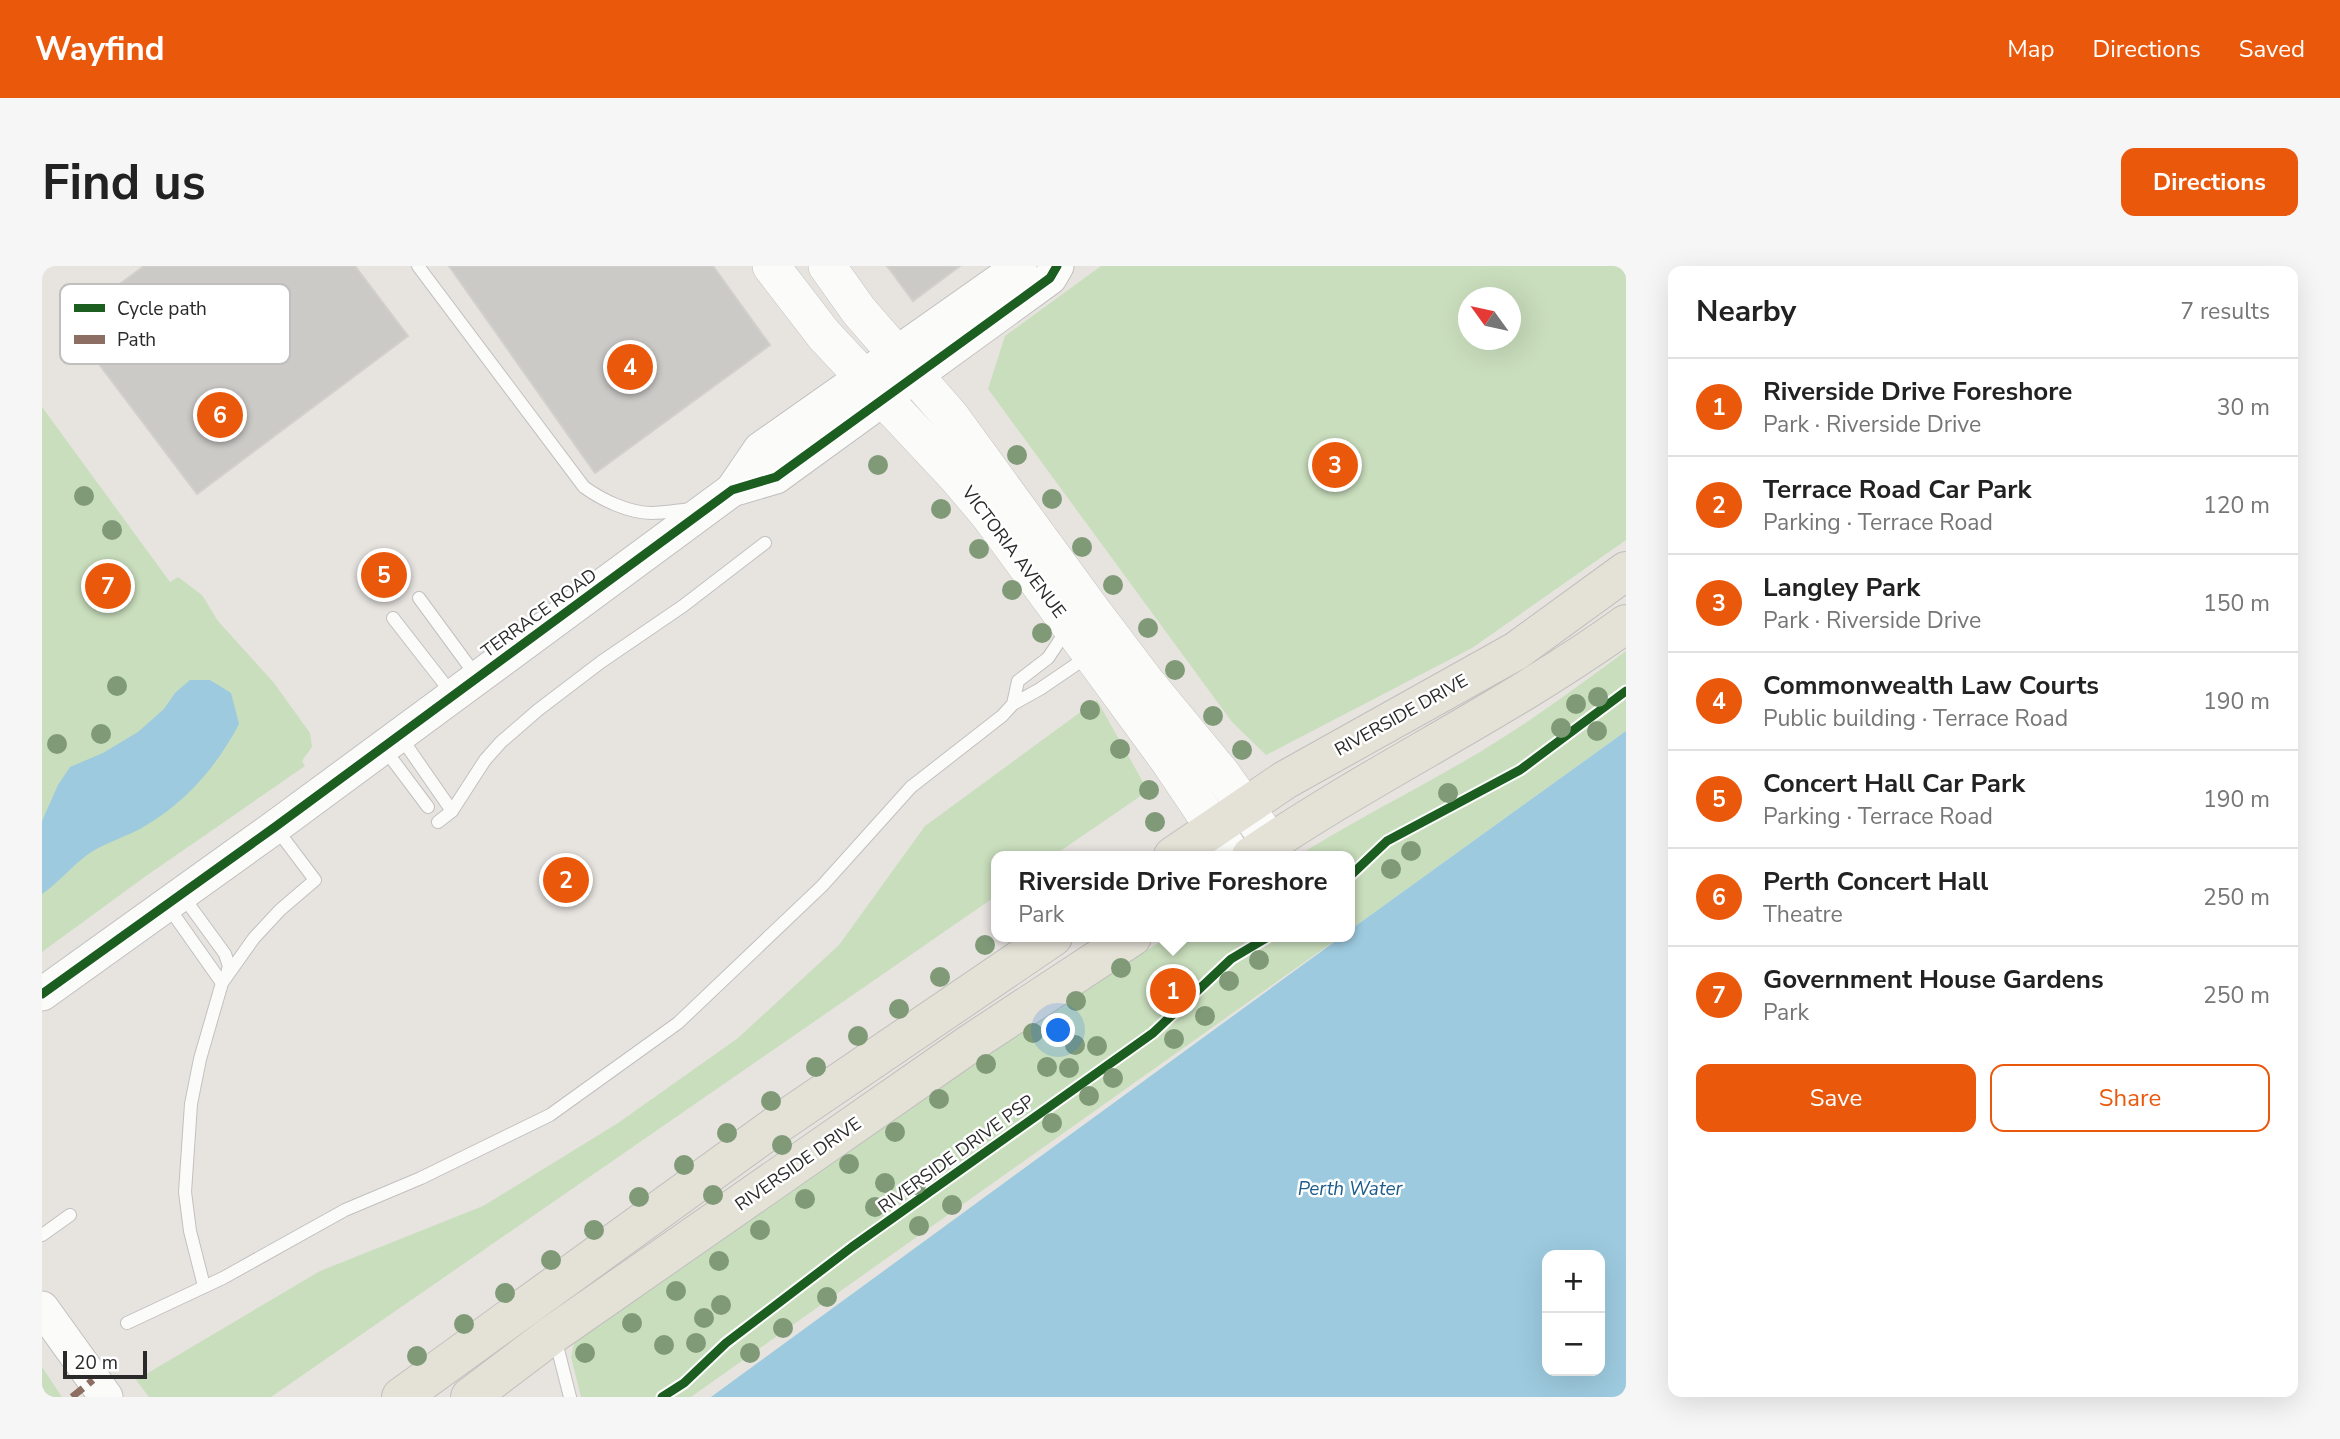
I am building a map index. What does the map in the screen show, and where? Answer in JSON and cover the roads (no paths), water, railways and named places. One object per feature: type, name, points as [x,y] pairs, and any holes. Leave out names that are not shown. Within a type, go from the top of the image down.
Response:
[{"type":"main road","name":"VICTORIA AVENUE","points":[[771,266],[824,335],[989,515],[1224,842]]},
{"type":"main road","name":"VICTORIA AVENUE","points":[[827,266],[859,311],[980,454],[1146,682],[1222,773],[1245,807],[1261,850]]},
{"type":"main road","name":"RIVERSIDE DRIVE","points":[[1191,851],[1224,842],[1245,807],[1285,780],[1516,651],[1626,571]]},
{"type":"main road","points":[[1261,850],[1302,822],[1477,719],[1626,624]]},
{"type":"main road","points":[[401,1397],[779,1124],[1046,942]]},
{"type":"main road","name":"RIVERSIDE DRIVE","points":[[470,1397],[554,1334],[971,1043],[1124,942]]},
{"type":"street","name":"TERRACE ROAD","points":[[906,364],[1020,266]]},
{"type":"street","name":"TERRACE ROAD","points":[[42,994],[275,827],[721,498],[776,477],[873,387],[906,364],[1050,278],[1057,266]]},
{"type":"street","points":[[42,1308],[106,1397]]},
{"type":"lane","points":[[418,266],[584,487],[598,498],[652,513],[721,498]]},
{"type":"lane","points":[[438,822],[452,811],[485,760],[501,742],[538,710],[601,662],[683,606],[765,543]]},
{"type":"lane","points":[[419,598],[465,687]]},
{"type":"lane","points":[[1013,704],[1018,681],[1048,658],[1062,637],[1062,622],[1055,606]]},
{"type":"lane","points":[[393,618],[465,687]]},
{"type":"lane","points":[[127,1323],[223,1278],[345,1210],[421,1178],[550,1115],[678,1023],[822,886],[911,787],[1002,716],[1013,704],[1091,655]]},
{"type":"lane","points":[[391,741],[452,811]]},
{"type":"lane","points":[[391,741],[428,807]]},
{"type":"lane","points":[[224,980],[254,938],[280,910],[315,880],[275,827]]},
{"type":"lane","points":[[174,899],[225,954],[229,966],[200,1059],[191,1104],[187,1152],[185,1192],[190,1231],[204,1286]]},
{"type":"lane","points":[[174,899],[224,980]]},
{"type":"lane","points":[[42,1235],[70,1215]]},
{"type":"lane","points":[[554,1334],[570,1397]]},
{"type":"water","points":[[190,680],[210,680],[231,693],[239,724],[221,754],[199,782],[174,806],[145,826],[87,855],[42,894],[42,821],[58,785],[70,767],[103,753],[138,732],[164,709],[175,693]]},
{"type":"water","name":"Perth Water","points":[[1626,731],[1626,1397],[711,1397],[1334,942],[1355,942],[1355,926]]},
{"type":"place","name":"Commonwealth Law Courts","points":[[630,367]]},
{"type":"place","name":"Perth Concert Hall","points":[[220,415]]},
{"type":"place","name":"Langley Park","points":[[1335,465]]},
{"type":"place","name":"Concert Hall Car Park","points":[[384,575]]},
{"type":"place","name":"Government House Gardens","points":[[108,586]]},
{"type":"place","name":"Terrace Road Car Park","points":[[566,880]]},
{"type":"place","name":"Riverside Drive Foreshore","points":[[1173,991]]}]
